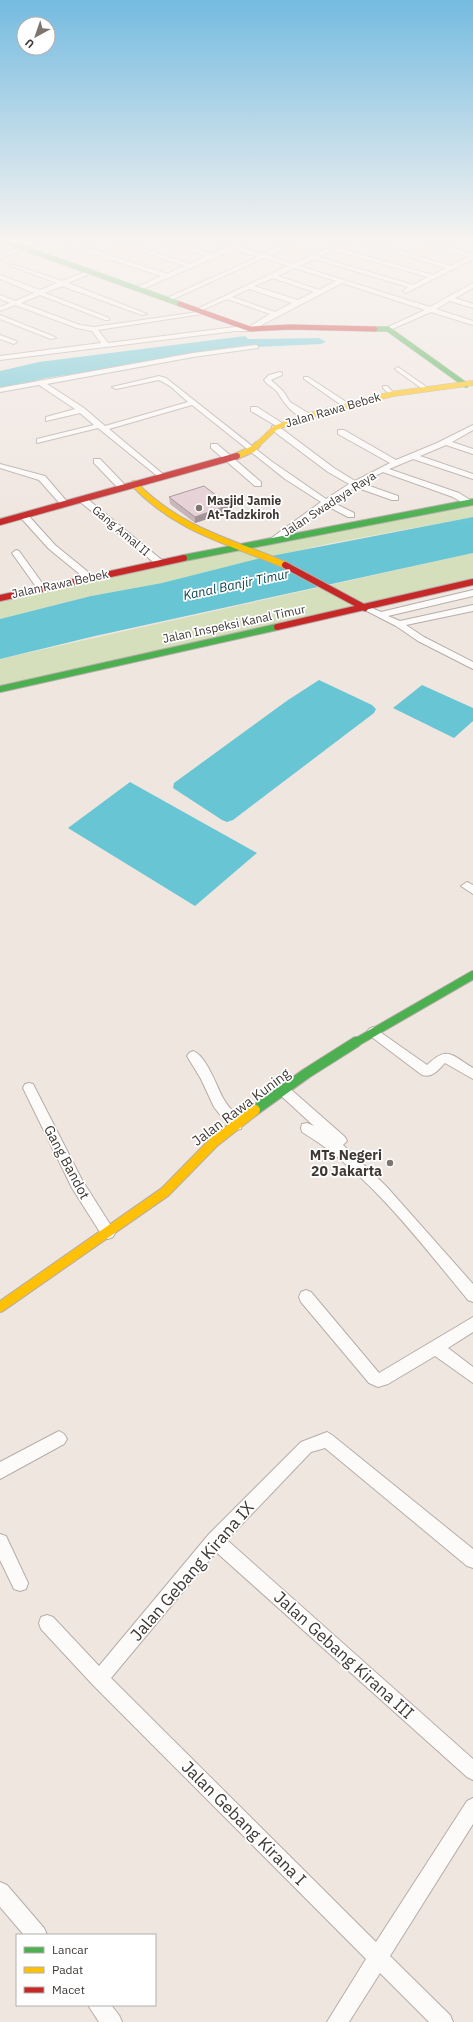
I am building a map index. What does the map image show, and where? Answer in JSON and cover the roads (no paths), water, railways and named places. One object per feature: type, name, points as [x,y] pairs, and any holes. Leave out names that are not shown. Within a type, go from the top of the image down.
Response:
[{"type":"street","points":[[46,335],[53,338]]},
{"type":"street","points":[[99,335],[106,345]]},
{"type":"street","points":[[0,358],[184,335]]},
{"type":"street","points":[[399,335],[470,384]]},
{"type":"street","points":[[0,337],[14,342]]},
{"type":"street","points":[[0,390],[193,355],[256,347]]},
{"type":"street","points":[[398,369],[426,389]]},
{"type":"street","points":[[280,374],[271,376],[267,380],[281,392],[281,397],[288,404],[306,416]]},
{"type":"street","points":[[116,387],[159,378],[165,379],[193,403],[295,483],[327,503],[351,514]]},
{"type":"street","points":[[306,378],[347,405]]},
{"type":"street","points":[[42,383],[82,410],[100,428],[161,477]]},
{"type":"street","name":"Jalan Rawa Bebek","points":[[0,522],[122,487],[229,459],[253,449],[278,426],[306,416],[392,394],[470,384]]},
{"type":"street","points":[[385,387],[392,394]]},
{"type":"street","points":[[40,441],[100,428],[193,403]]},
{"type":"street","points":[[254,409],[278,426],[331,470],[355,484],[395,498]]},
{"type":"street","points":[[49,419],[82,410]]},
{"type":"street","name":"Jalan Swadaya Raya","points":[[273,542],[355,484],[382,469],[446,442],[472,429]]},
{"type":"street","points":[[341,432],[396,463]]},
{"type":"street","points":[[446,442],[473,452]]},
{"type":"street","points":[[214,446],[258,484]]},
{"type":"street","points":[[413,456],[473,477]]},
{"type":"street","points":[[97,462],[122,487]]},
{"type":"street","points":[[0,466],[42,478],[65,504]]},
{"type":"street","points":[[382,469],[456,494],[471,502]]},
{"type":"street","name":"Jalan Rawa Bebek","points":[[134,484],[138,490],[186,524],[220,541],[260,553],[365,608],[399,624],[421,639],[473,666]]},
{"type":"street","name":"Gang Amal II","points":[[82,499],[160,563]]},
{"type":"street","name":"Jalan Rawa Bebek","points":[[0,598],[238,547],[273,542],[471,502]]},
{"type":"street","points":[[24,516],[52,547],[90,578]]},
{"type":"street","points":[[16,553],[42,589]]},
{"type":"street","name":"Jalan Inspeksi Kanal Timur","points":[[0,689],[196,644],[365,608],[473,582]]},
{"type":"street","points":[[380,615],[473,593]]},
{"type":"street","points":[[399,624],[473,608]]},
{"type":"street","name":"Jalan Rawa Kuning","points":[[0,1307],[165,1192],[214,1142],[283,1090],[373,1032],[473,974]]},
{"type":"street","points":[[373,1032],[426,1071],[429,1071],[442,1058],[445,1057],[473,1074]]},
{"type":"street","points":[[193,1056],[206,1076],[218,1103],[236,1125]]},
{"type":"street","name":"Gang Bandot","points":[[29,1088],[78,1184],[108,1233]]},
{"type":"street","points":[[283,1090],[347,1147]]},
{"type":"street","points":[[307,1128],[332,1143],[349,1157],[406,1217],[473,1295]]},
{"type":"street","points":[[306,1297],[374,1378],[378,1380],[383,1379],[436,1348],[473,1324]]},
{"type":"street","points":[[436,1348],[473,1376]]},
{"type":"street","points":[[0,1471],[59,1439]]},
{"type":"street","name":"Jalan Gebang Kirana IX","points":[[99,1678],[215,1540],[306,1448],[317,1442],[327,1440],[473,1560]]},
{"type":"street","name":"Jalan Gebang Kirana III","points":[[215,1540],[473,1770]]},
{"type":"street","points":[[0,1542],[20,1583]]},
{"type":"street","name":"Jalan Gebang Kirana I","points":[[47,1623],[99,1678],[443,2022]]},
{"type":"street","points":[[337,2022],[473,1807]]},
{"type":"street","points":[[0,1892],[36,1934]]},
{"type":"street","points":[[99,2006],[112,2022]]},
{"type":"water","points":[[245,336],[248,339],[319,338],[326,342],[321,344],[257,347],[46,378],[0,389],[0,371],[39,362]]},
{"type":"water","name":"Kanal Banjir Timur","points":[[473,517],[473,553],[95,636],[0,659],[0,619],[91,596],[162,583],[261,558]]},
{"type":"water","points":[[319,680],[372,705],[376,709],[374,713],[233,820],[227,822],[222,820],[173,788],[174,783],[288,700]]},
{"type":"water","points":[[422,685],[473,708],[473,721],[454,738],[393,708]]},
{"type":"water","points":[[130,782],[257,853],[195,906],[68,828]]},
{"type":"place","name":"Masjid Jamie At-Tadzkiroh","points":[[199,508]]},
{"type":"place","name":"MTs Negeri 20 Jakarta","points":[[390,1163]]}]
